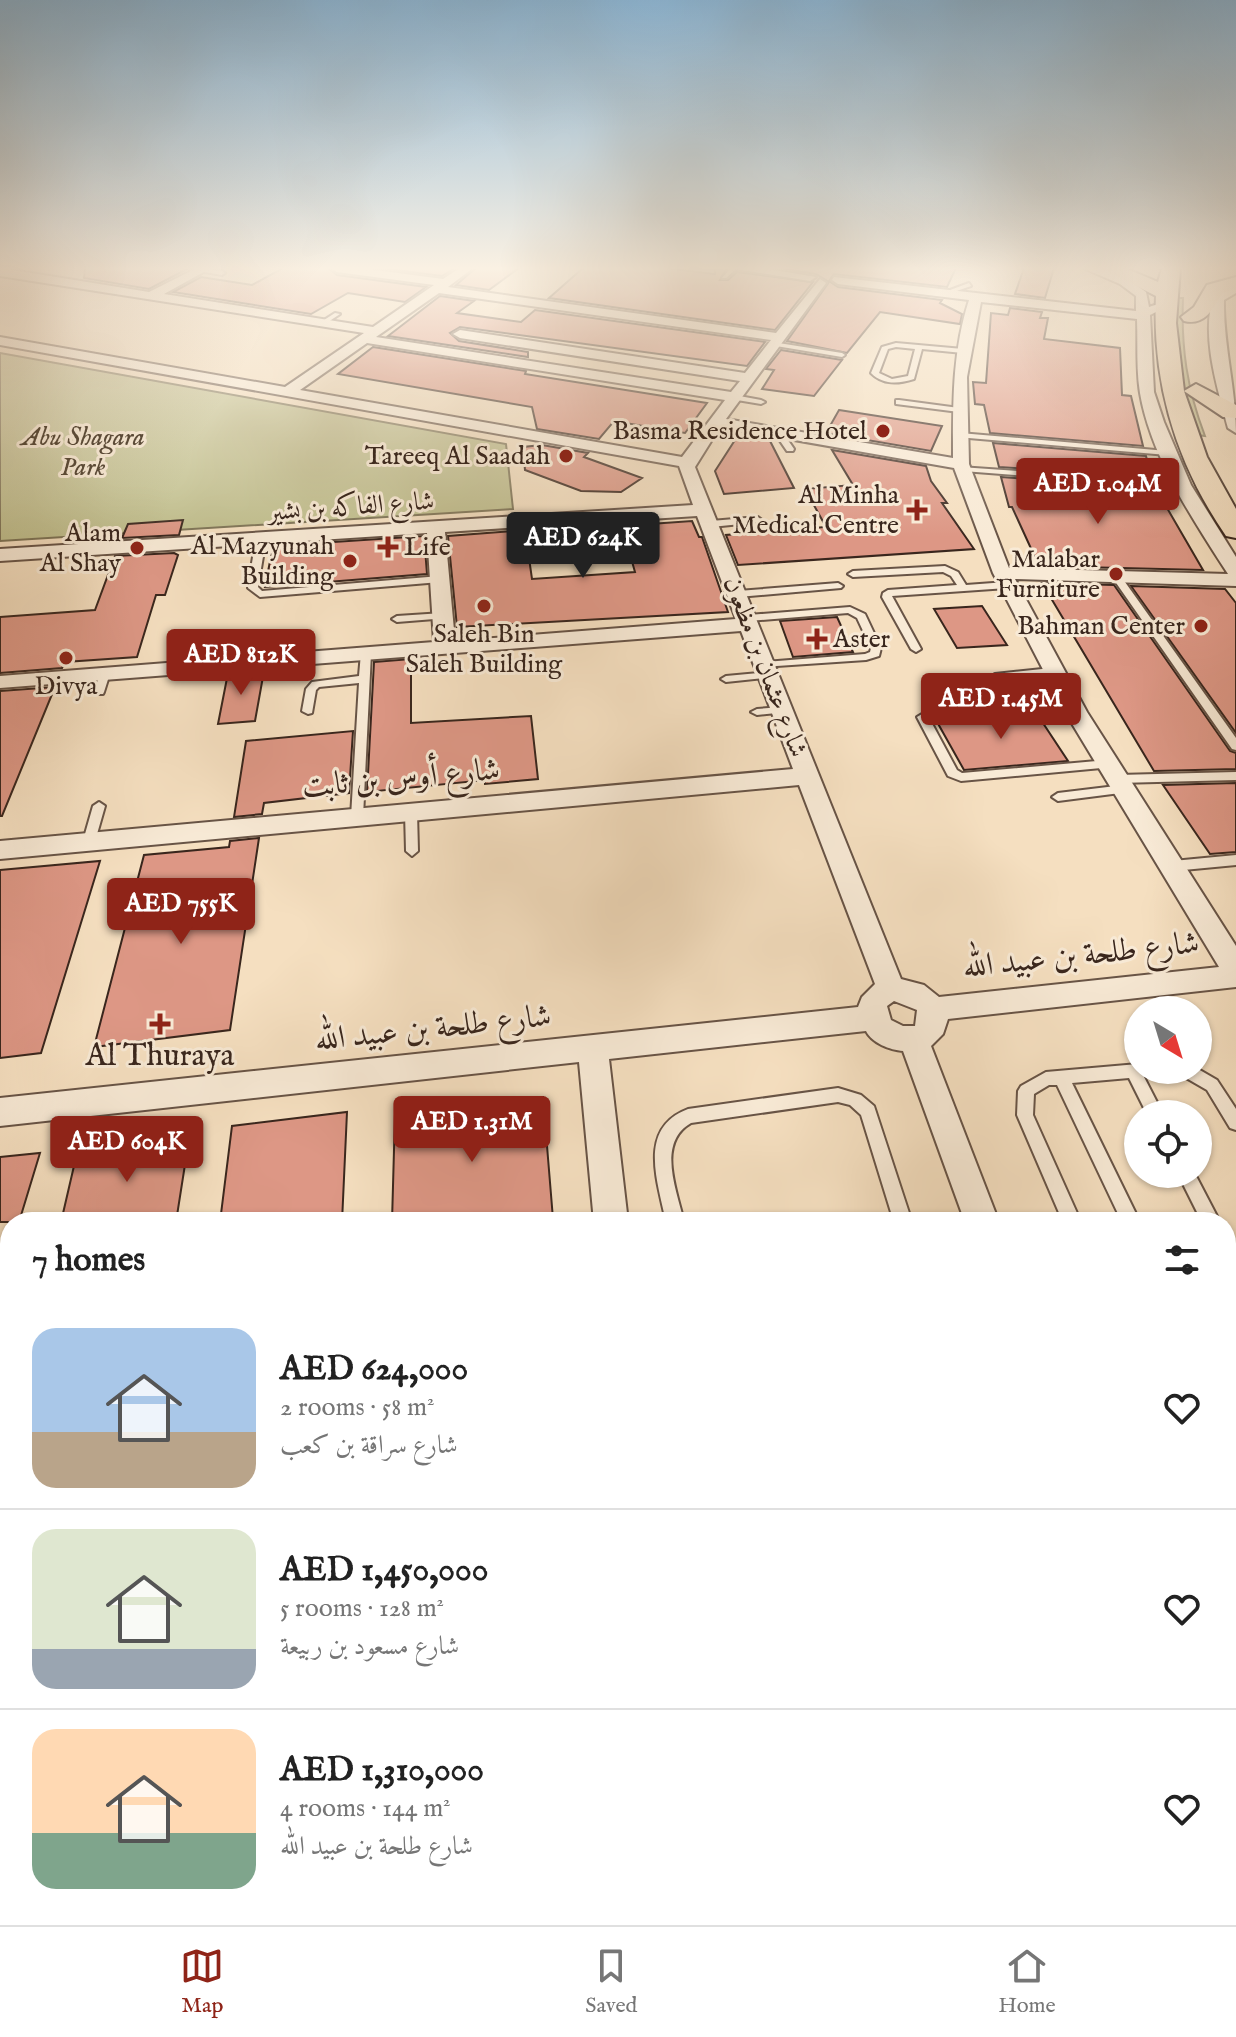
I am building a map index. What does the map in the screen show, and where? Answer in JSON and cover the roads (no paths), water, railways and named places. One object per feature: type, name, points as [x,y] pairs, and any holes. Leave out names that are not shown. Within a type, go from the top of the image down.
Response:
[{"type":"main road","points":[[1166,358],[1189,474]]},
{"type":"main road","points":[[1209,423],[1194,382],[1234,420]]},
{"type":"main road","points":[[1147,392],[1174,404]]},
{"type":"main road","points":[[1189,474],[1198,458],[1210,460],[1228,491],[1220,507],[1236,530]]},
{"type":"street","points":[[93,358],[687,463],[761,358]]},
{"type":"street","points":[[286,393],[337,358]]},
{"type":"street","points":[[522,358],[734,397]]},
{"type":"street","points":[[615,358],[748,378]]},
{"type":"street","points":[[963,358],[962,467],[1004,579],[1052,671],[1236,973]]},
{"type":"street","points":[[1145,358],[1147,392],[1167,453],[1220,507],[1236,572]]},
{"type":"street","points":[[1220,358],[1221,374],[1234,420]]},
{"type":"street","points":[[716,422],[962,467]]},
{"type":"street","name":"شارع عثمان بن مظعون","points":[[687,463],[891,989]]},
{"type":"street","name":"شارع الفاكه بن بشير","points":[[0,555],[436,527],[708,517]]},
{"type":"street","points":[[436,527],[445,646]]},
{"type":"street","points":[[1004,579],[1117,577],[1236,580]]},
{"type":"street","points":[[0,682],[102,683],[366,653],[748,621]]},
{"type":"street","name":"شارع أوس بن ثابت","points":[[0,850],[807,776]]},
{"type":"street","name":"شارع طلحة بن عبيد الله","points":[[934,1009],[1236,973]]},
{"type":"street","points":[[891,989],[907,990],[923,997],[934,1009],[936,1023],[929,1035],[914,1041],[889,1035],[873,1018],[872,1005],[879,995],[891,989]]},
{"type":"street","name":"شارع طلحة بن عبيد الله","points":[[0,1112],[873,1018]]},
{"type":"street","points":[[914,1041],[978,1212]]},
{"type":"street","points":[[593,1048],[610,1212]]},
{"type":"lane","points":[[881,358],[875,373],[887,380],[907,379],[915,358]]},
{"type":"lane","points":[[734,397],[761,402]]},
{"type":"lane","points":[[899,402],[960,425],[994,433]]},
{"type":"lane","points":[[960,425],[1167,453]]},
{"type":"lane","points":[[778,432],[790,449]]},
{"type":"lane","points":[[962,467],[1189,474]]},
{"type":"lane","points":[[708,517],[758,520]]},
{"type":"lane","points":[[261,538],[253,588],[260,594],[440,579]]},
{"type":"lane","points":[[853,574],[945,569],[955,574],[963,587]]},
{"type":"lane","points":[[1117,577],[1236,746]]},
{"type":"lane","points":[[916,649],[888,593],[963,587],[1004,579]]},
{"type":"lane","points":[[738,594],[838,586]]},
{"type":"lane","points":[[726,679],[875,654],[876,648],[861,616],[850,610],[748,621]]},
{"type":"lane","points":[[397,619],[443,616]]},
{"type":"lane","points":[[357,817],[366,653]]},
{"type":"lane","points":[[995,677],[1052,671]]},
{"type":"lane","points":[[308,711],[311,689],[316,684],[365,679]]},
{"type":"lane","points":[[1071,702],[934,710],[923,717],[952,773],[961,777],[1236,776]]},
{"type":"lane","points":[[757,712],[782,710]]},
{"type":"lane","points":[[1058,797],[1117,777]]},
{"type":"lane","points":[[89,841],[99,806]]},
{"type":"lane","points":[[411,812],[412,851]]},
{"type":"lane","points":[[1173,866],[1236,860]]},
{"type":"lane","points":[[1068,1212],[1023,1106],[1031,1085],[1061,1077],[1124,1071]]},
{"type":"lane","points":[[1061,1077],[1126,1212]]},
{"type":"lane","points":[[1210,1084],[1236,1123]]},
{"type":"lane","points":[[673,1212],[661,1144],[673,1123],[688,1116],[838,1095],[855,1100],[868,1111],[900,1212]]},
{"type":"lane","points":[[1193,1188],[1206,1212]]},
{"type":"place","name":"Basma Residence Hotel","points":[[883,431]]},
{"type":"place","name":"Tareeq Al Saadah","points":[[566,456]]},
{"type":"place","name":"Al Minha Medical Centre","points":[[917,510]]},
{"type":"place","name":"Life","points":[[388,547]]},
{"type":"place","name":"Alam Al Shay","points":[[137,548]]},
{"type":"place","name":"Al Mazyunah Building","points":[[350,561]]},
{"type":"place","name":"Malabar Furniture","points":[[1116,574]]},
{"type":"place","name":"Saleh Bin Saleh Building","points":[[484,606]]},
{"type":"place","name":"Bahman Center","points":[[1201,626]]},
{"type":"place","name":"Aster","points":[[817,639]]},
{"type":"place","name":"Divya","points":[[66,658]]},
{"type":"place","name":"Al Thuraya","points":[[160,1024]]},
{"type":"park label","name":"Abu Shagara Park","points":[[83,452]]}]
